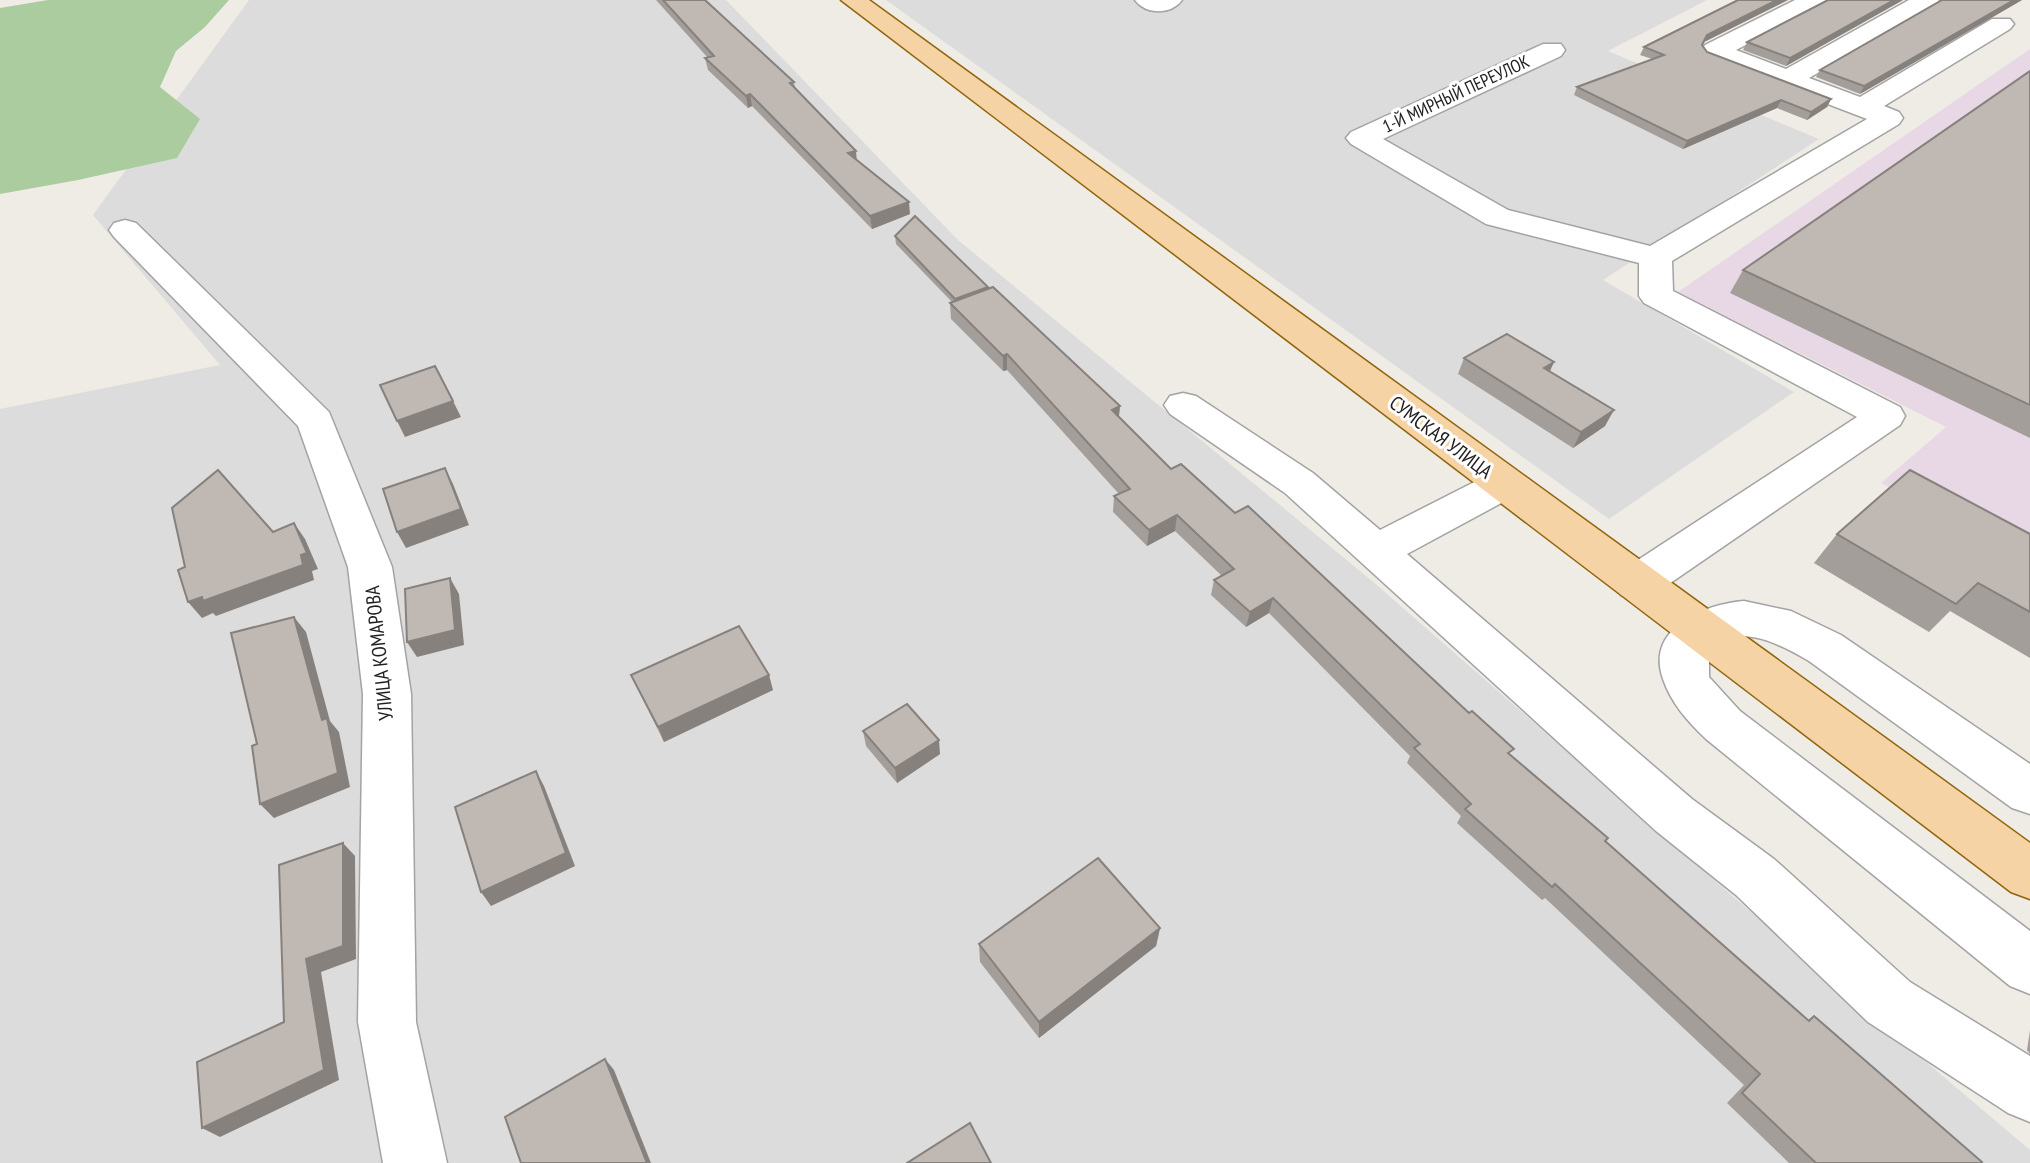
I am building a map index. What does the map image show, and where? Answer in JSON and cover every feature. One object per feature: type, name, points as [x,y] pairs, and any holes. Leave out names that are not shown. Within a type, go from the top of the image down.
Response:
[{"type":"main road","name":"СУМСКАЯ УЛИЦА","points":[[853,0],[2030,874]]},
{"type":"street","points":[[1814,0],[1714,51],[1875,113]]},
{"type":"street","points":[[1786,80],[1927,0]]},
{"type":"street","points":[[1637,583],[1886,416],[1656,296],[1655,257],[1875,113],[2001,24]]},
{"type":"street","name":"1-Й МИРНЫЙ ПЕРЕУЛОК","points":[[1552,50],[1361,138],[1497,217],[1655,257]]},
{"type":"street","name":"УЛИЦА КОМАРОВА","points":[[125,230],[315,421],[370,567],[387,694],[387,1022],[415,1163]]},
{"type":"street","points":[[1183,405],[1299,483],[1674,815],[1755,877],[1889,1002],[2030,1091]]},
{"type":"street","points":[[1376,551],[1504,484]]},
{"type":"street","points":[[2030,792],[1825,648],[1791,630],[1756,620],[1724,620],[1699,629],[1685,647],[1684,671],[1697,699],[1723,725],[2030,966]]},
{"type":"shaded area","points":[[249,0],[726,0],[958,240],[1371,580],[1807,961],[2030,1150],[2030,1163],[0,1163],[0,409],[220,365],[93,215]]},
{"type":"shaded area","points":[[886,0],[1707,0],[1608,51],[1819,139],[1603,280],[1794,392],[1609,519]]},
{"type":"shaded area","points":[[2030,49],[2030,563],[1881,483],[1946,427],[1678,292]]},
{"type":"green space","points":[[48,0],[229,0],[205,27],[176,51],[160,87],[200,119],[177,158],[0,194],[0,8]]},
{"type":"building","points":[[663,0],[705,0],[794,82],[790,83],[856,151],[848,153],[909,202],[870,216],[750,94],[746,96],[705,58],[714,56]]},
{"type":"building","points":[[1738,0],[1777,0],[1707,35],[1702,45],[1707,52],[1831,99],[1811,112],[1781,100],[1687,141],[1577,87],[1664,55],[1644,47]]},
{"type":"building","points":[[1828,0],[1894,0],[1790,58],[1747,42]]},
{"type":"building","points":[[1942,0],[2014,0],[1864,86],[1820,70]]},
{"type":"building","points":[[2030,71],[2030,405],[1743,270]]},
{"type":"building","points":[[915,216],[988,287],[955,299],[895,236]]},
{"type":"building","points":[[993,287],[1120,406],[1112,410],[1171,469],[1181,464],[1235,513],[1248,506],[1469,713],[1472,711],[1514,749],[1508,753],[1608,838],[1605,841],[1809,1021],[1814,1016],[1982,1162],[1816,1163],[1742,1093],[1760,1074],[1555,884],[1552,887],[1465,809],[1471,804],[1414,748],[1420,744],[1273,598],[1250,612],[1214,580],[1234,569],[1177,515],[1149,530],[1114,496],[1130,489],[1007,354],[1003,356],[950,303]]},
{"type":"building","points":[[1507,334],[1554,362],[1544,368],[1614,410],[1581,432],[1464,358]]},
{"type":"building","points":[[435,366],[453,401],[397,421],[380,385]]},
{"type":"building","points":[[445,468],[461,509],[397,532],[383,489]]},
{"type":"building","points":[[218,470],[273,532],[294,523],[307,553],[301,555],[303,565],[203,601],[202,597],[188,602],[178,570],[185,567],[172,508]]},
{"type":"building","points":[[1910,470],[2030,534],[2030,612],[1978,583],[1956,604],[1837,534]]},
{"type":"building","points":[[450,578],[455,630],[407,642],[405,589]]},
{"type":"building","points":[[294,617],[322,720],[327,718],[338,773],[260,804],[252,746],[257,744],[231,633]]},
{"type":"building","points":[[739,626],[769,675],[658,727],[631,675]]},
{"type":"building","points":[[907,704],[939,740],[895,768],[863,731]]},
{"type":"building","points":[[536,771],[566,853],[481,892],[455,807]]},
{"type":"building","points":[[343,843],[343,946],[306,959],[324,1070],[202,1128],[197,1062],[284,1022],[279,865]]},
{"type":"building","points":[[1098,858],[1160,928],[1039,1022],[979,944]]},
{"type":"building","points":[[605,1059],[647,1163],[521,1163],[505,1117]]},
{"type":"building","points":[[970,1123],[991,1163],[907,1163]]}]
